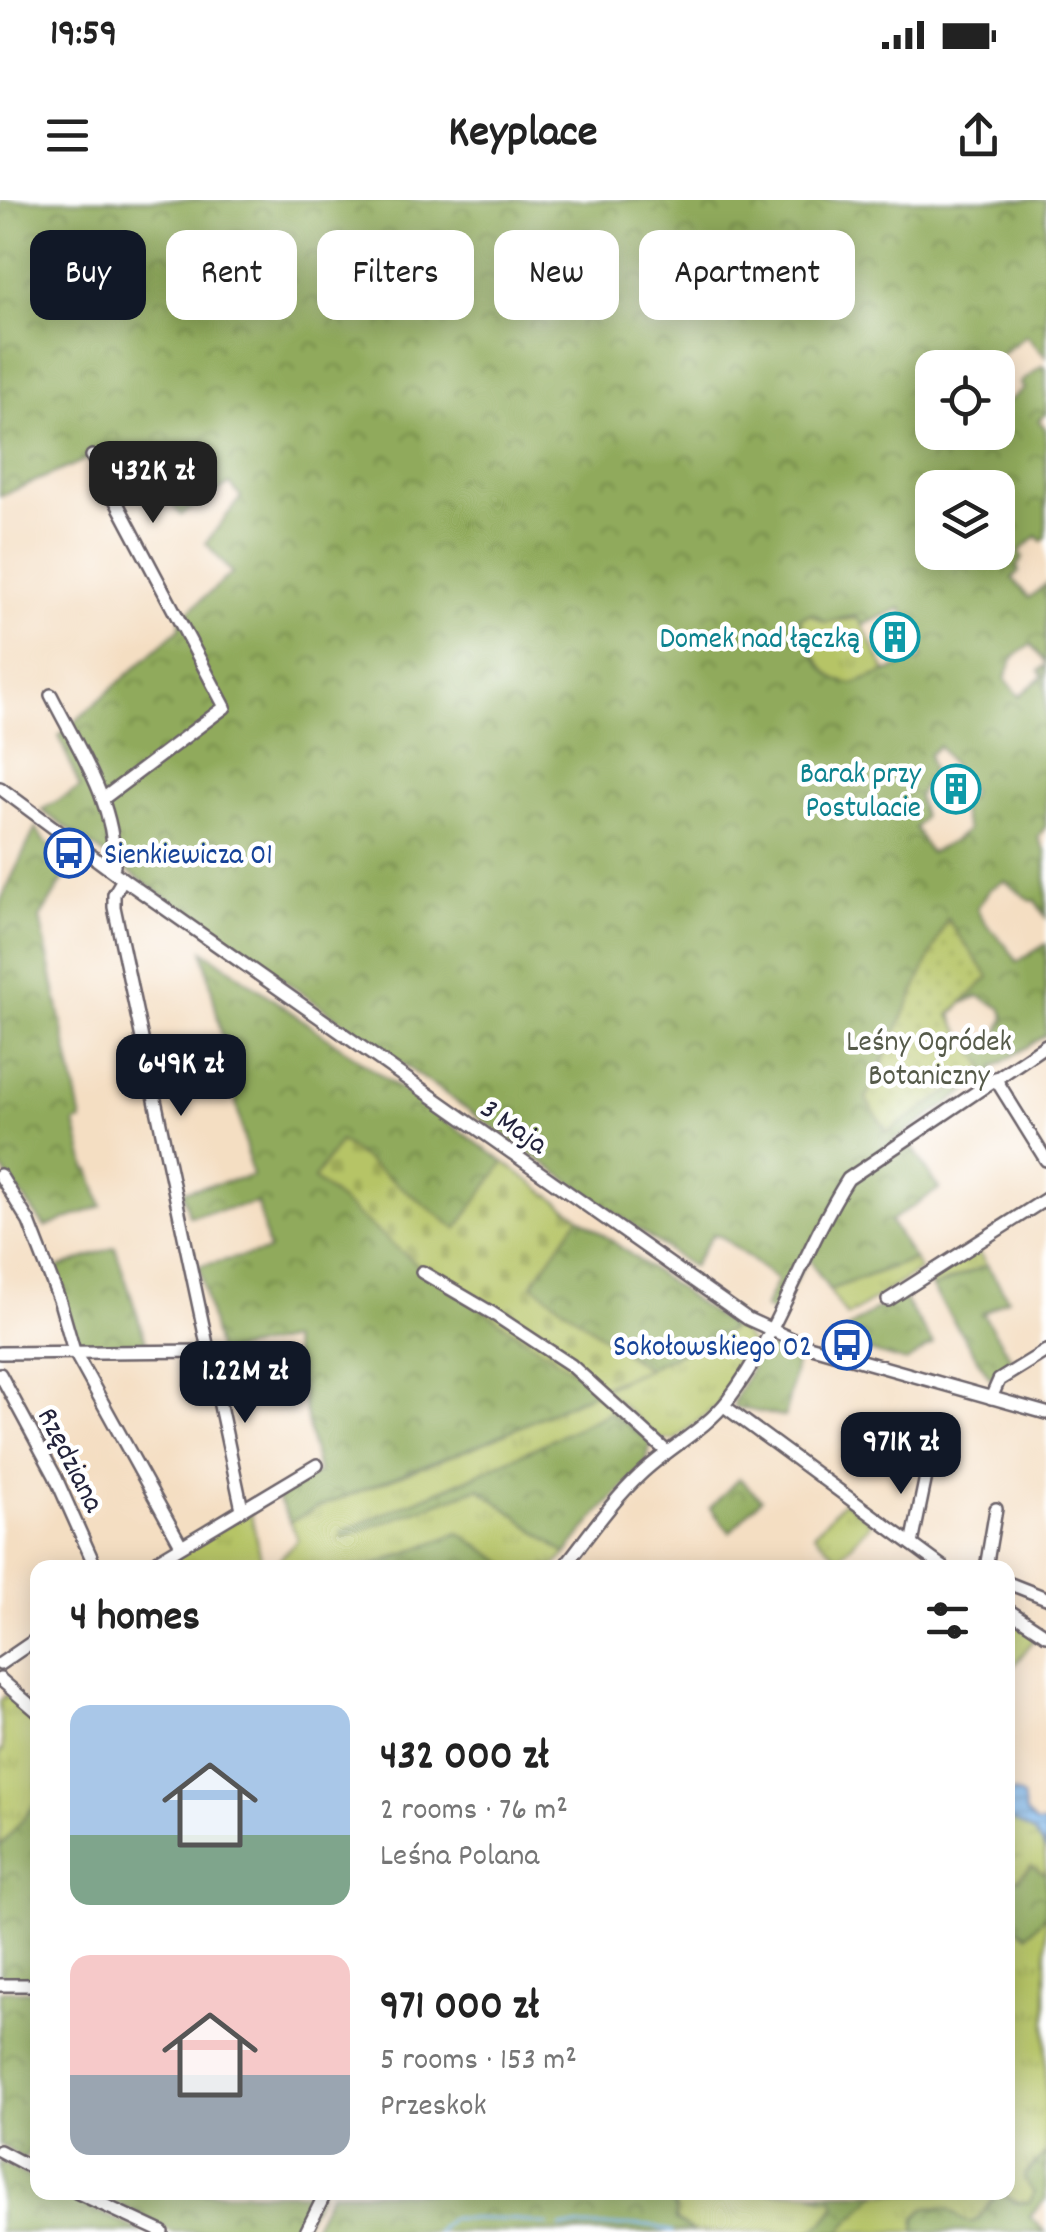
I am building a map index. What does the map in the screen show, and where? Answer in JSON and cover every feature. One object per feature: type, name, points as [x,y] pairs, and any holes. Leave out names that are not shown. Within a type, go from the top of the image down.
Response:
[{"type":"street","points":[[92,456],[225,708],[104,798]]},
{"type":"street","points":[[50,695],[104,798],[114,866]]},
{"type":"street","name":"3 Maja","points":[[0,788],[684,1276],[770,1331],[805,1345],[1046,1413]]},
{"type":"street","points":[[123,879],[114,894],[114,906],[242,1509]]},
{"type":"street","points":[[569,1560],[602,1515],[666,1451],[724,1406],[770,1331],[848,1179],[1046,1045]]},
{"type":"street","points":[[994,1078],[1046,1160]]},
{"type":"street","points":[[0,1175],[29,1222],[74,1351],[181,1545]]},
{"type":"street","points":[[888,1300],[1046,1199]]},
{"type":"street","points":[[422,1272],[570,1365],[666,1451]]},
{"type":"street","points":[[991,1398],[999,1380],[1046,1351]]},
{"type":"street","points":[[0,1353],[208,1352]]},
{"type":"street","name":"Rzędziana","points":[[0,1374],[55,1476],[92,1560]]},
{"type":"street","points":[[724,1406],[933,1560]]},
{"type":"street","points":[[898,1450],[930,1457],[912,1544]]},
{"type":"street","points":[[158,1560],[318,1465]]},
{"type":"street","points":[[987,1560],[996,1509]]},
{"type":"street","points":[[1015,1586],[1046,1598]]},
{"type":"street","points":[[1015,1615],[1046,1635]]},
{"type":"street","points":[[0,1664],[30,1643]]},
{"type":"street","points":[[0,1679],[30,1705]]},
{"type":"street","points":[[0,1985],[30,1985]]},
{"type":"street","points":[[0,2150],[30,2167]]},
{"type":"street","points":[[93,2200],[162,2232]]},
{"type":"street","points":[[306,2232],[322,2200]]},
{"type":"green space","points":[[0,200],[1046,200],[1046,357],[1026,335],[1007,350],[915,350],[915,450],[1015,450],[1015,396],[1024,389],[1020,383],[1043,365],[1046,369],[1046,414],[1039,420],[1046,430],[1046,538],[1042,541],[1037,536],[1019,552],[1023,558],[1017,566],[1019,572],[1012,578],[1029,598],[1046,584],[1046,663],[1031,644],[1014,657],[1005,678],[1019,696],[1043,676],[1039,671],[1046,665],[1046,826],[1038,837],[1046,853],[1046,918],[1035,900],[1005,881],[990,889],[977,908],[1017,962],[1046,944],[1046,1035],[993,1068],[994,1072],[852,1171],[778,1315],[764,1308],[777,1280],[722,1237],[713,1234],[692,1267],[41,810],[80,788],[59,736],[180,628],[180,619],[232,573],[206,543],[241,497],[230,484],[181,515],[141,468],[114,491],[90,458],[0,496]],"holes":[[[902,608],[923,658],[854,684],[825,670],[807,640],[800,618],[810,614],[825,622],[855,616],[863,625]],[[939,746],[972,792],[960,808],[967,830],[930,853],[915,828],[923,817],[918,797],[932,769],[929,754]],[[978,996],[1001,1008],[1005,1017],[995,1040],[979,1049],[959,1034],[952,1015],[961,1004]]]},
{"type":"green space","points":[[810,614],[825,622],[859,618],[886,672],[854,684],[834,679],[818,662],[807,638],[800,618]]},
{"type":"green space","points":[[36,827],[43,840],[74,862],[40,918],[82,1121],[75,1123],[87,1170],[102,1206],[45,1227],[0,1166],[0,902]]},
{"type":"green space","name":"Leśny Ogródek Botaniczny","points":[[947,919],[989,977],[949,1015],[986,1068],[887,1132],[866,1099]]},
{"type":"green space","points":[[203,950],[504,1162],[457,1229],[339,1142],[314,1179],[371,1225],[535,1286],[532,1283],[579,1217],[730,1330],[488,1441],[316,1508],[290,1522],[276,1494],[318,1473],[290,1340],[218,1353],[199,1266],[268,1251],[258,1203],[189,1216],[183,1191],[252,1176]]},
{"type":"green space","points":[[908,1140],[939,1189],[890,1221],[914,1259],[829,1290],[809,1259],[846,1187]]},
{"type":"green space","points":[[340,1141],[457,1229],[504,1162],[579,1217],[532,1284],[647,1369],[599,1388],[427,1273],[314,1179]]},
{"type":"green space","points":[[115,1247],[147,1345],[79,1345],[52,1270]]},
{"type":"green space","points":[[976,1249],[987,1265],[932,1288],[927,1280]]},
{"type":"green space","points":[[914,1259],[920,1270],[847,1317],[829,1290]]},
{"type":"green space","points":[[987,1265],[1008,1298],[983,1314],[1014,1363],[990,1378],[932,1288]]},
{"type":"green space","points":[[902,1296],[933,1344],[906,1362],[832,1340],[873,1311]]},
{"type":"green space","points":[[728,1325],[741,1331],[754,1348],[719,1404],[675,1440],[659,1439],[602,1387],[729,1330]]},
{"type":"green space","points":[[773,1347],[798,1354],[785,1417],[734,1407],[754,1362]]},
{"type":"green space","points":[[593,1391],[651,1442],[472,1477],[341,1532],[343,1537],[479,1488],[566,1554],[561,1560],[500,1560],[458,1533],[388,1560],[278,1560],[298,1539],[290,1522],[316,1508],[488,1441]]},
{"type":"green space","points":[[609,1413],[651,1442],[646,1464],[566,1554],[479,1488],[343,1537],[341,1532]]},
{"type":"green space","points":[[739,1478],[761,1499],[730,1532],[710,1508]]},
{"type":"green space","points":[[844,1501],[869,1520],[869,1525],[839,1558],[814,1534]]},
{"type":"green space","points":[[250,1511],[261,1560],[166,1560]]},
{"type":"green space","points":[[459,1533],[500,1560],[388,1560]]},
{"type":"green space","points":[[1015,1622],[1036,1637],[1015,1664]]},
{"type":"green space","points":[[6,1695],[30,1714],[30,1811],[0,1847],[3,1751],[0,1701]]},
{"type":"green space","points":[[30,1811],[30,1978],[1,1978],[0,1847]]},
{"type":"green space","points":[[1015,1822],[1039,1838],[1045,1853],[1046,1874],[1031,1866],[1017,1879]]},
{"type":"green space","points":[[1031,1865],[1046,1874],[1046,1915],[1027,1935],[1015,1926],[1017,1879]]},
{"type":"green space","points":[[1046,1915],[1046,2153],[1025,2175],[1034,2193],[1030,2202],[1021,2205],[1013,2200],[1015,1926],[1027,1935]]},
{"type":"green space","points":[[0,1991],[30,1991],[30,2149],[25,2159],[0,2145]]},
{"type":"green space","points":[[1046,2153],[1046,2199],[1030,2217],[1045,2232],[915,2232],[916,2218],[925,2208],[947,2209],[971,2222],[993,2200],[1030,2202],[1034,2193],[1024,2180],[1025,2174]]},
{"type":"green space","points":[[0,2162],[30,2177],[30,2200],[75,2200],[142,2232],[0,2232]]},
{"type":"green space","points":[[110,2200],[317,2200],[300,2232],[173,2232]]},
{"type":"green space","points":[[327,2200],[670,2200],[676,2209],[676,2220],[693,2232],[310,2232]]},
{"type":"green space","points":[[669,2200],[837,2203],[824,2222],[809,2232],[693,2232],[676,2220]]},
{"type":"green space","points":[[834,2200],[870,2200],[839,2232],[809,2232],[824,2222],[836,2206]]},
{"type":"green space","points":[[870,2200],[993,2200],[971,2222],[947,2209],[925,2208],[916,2218],[915,2232],[839,2232]]},
{"type":"water","points":[[1015,1793],[1023,1797],[1025,1812],[1036,1824],[1046,1824],[1046,1849],[1030,1831],[1015,1822]]},
{"type":"waterway","points":[[436,2232],[450,2218],[548,2225]]},
{"type":"waterway","points":[[561,2227],[651,2225],[672,2232]]},
{"type":"place","name":"Domek nad łączką","points":[[895,637]]},
{"type":"place","name":"Barak przy Postulacie","points":[[956,789]]},
{"type":"place","name":"Sienkiewicza 01","points":[[69,853]]},
{"type":"place","name":"Sokołowskiego 02","points":[[847,1345]]}]
